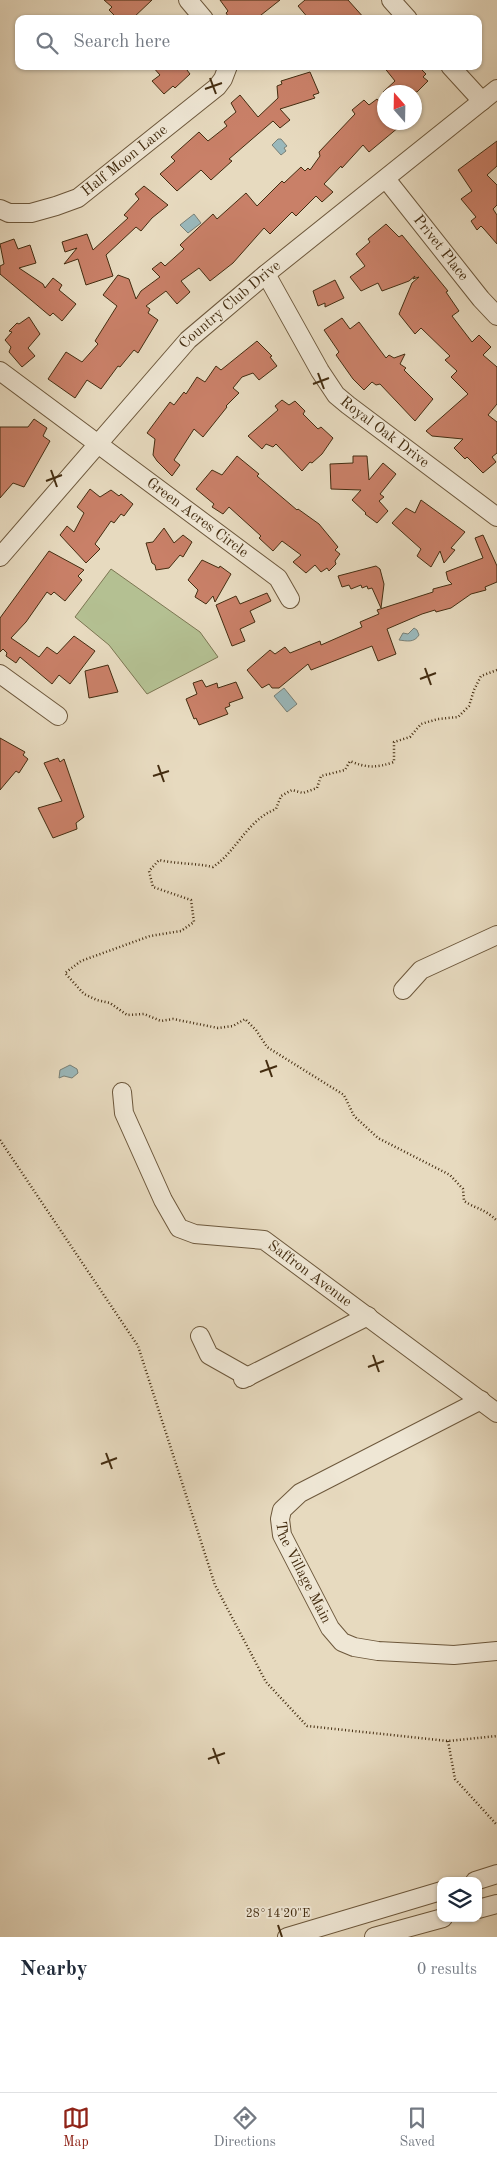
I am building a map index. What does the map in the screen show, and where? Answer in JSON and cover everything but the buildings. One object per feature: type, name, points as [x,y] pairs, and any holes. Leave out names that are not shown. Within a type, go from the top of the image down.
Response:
[{"type":"street","points":[[188,0],[201,15]]},
{"type":"street","points":[[391,0],[404,15]]},
{"type":"street","name":"Half Moon Lane","points":[[0,209],[14,213],[31,213],[78,198],[217,87],[226,70]]},
{"type":"street","points":[[454,70],[482,101]]},
{"type":"street","name":"Country Club Drive","points":[[0,556],[188,340],[266,274],[497,89]]},
{"type":"street","name":"Privet Place","points":[[386,178],[481,300],[497,316]]},
{"type":"street","name":"Royal Oak Drive","points":[[266,274],[320,371],[336,395],[497,517]]},
{"type":"street","name":"Green Acres Circle","points":[[0,372],[278,578],[290,599]]},
{"type":"street","points":[[0,674],[58,716]]},
{"type":"street","points":[[403,990],[421,970],[497,935]]},
{"type":"street","name":"Saffron Avenue","points":[[122,1092],[124,1113],[163,1200],[179,1228],[195,1234],[264,1240],[497,1413]]},
{"type":"street","points":[[200,1336],[209,1355],[245,1378],[368,1316]]},
{"type":"street","name":"The Village Main","points":[[480,1400],[300,1493],[282,1510],[280,1519],[282,1535],[292,1559],[330,1628],[345,1644],[364,1650],[437,1654],[497,1650]]},
{"type":"street","points":[[482,1879],[497,1874]]},
{"type":"street","points":[[287,1937],[437,1892]]},
{"type":"street","points":[[482,1908],[497,1904]]},
{"type":"street","points":[[374,1937],[437,1920]]},
{"type":"path","points":[[497,670],[481,676],[469,706],[458,717],[438,719],[421,724],[410,737],[394,742],[394,762],[381,766],[363,767],[350,761],[345,770],[321,776],[317,788],[304,793],[292,790],[281,796],[276,809],[264,814],[252,825],[223,861],[213,867],[195,863],[174,863],[159,860],[149,871],[153,886],[191,900],[194,922],[182,931],[150,936],[81,961],[66,973],[84,994],[110,1003],[128,1015],[144,1014],[161,1021],[173,1019],[218,1028],[233,1026],[245,1019],[256,1030],[267,1047],[344,1095],[354,1116],[366,1129],[378,1138],[450,1175],[463,1189],[464,1201],[487,1211],[497,1221]]},
{"type":"path","points":[[0,1140],[138,1346],[215,1586],[266,1682],[307,1726],[448,1741],[497,1736]]},
{"type":"path","points":[[448,1741],[455,1779],[497,1825]]},
{"type":"green space","points":[[111,569],[200,632],[218,657],[147,694],[109,645],[75,617]]},
{"type":"water","points":[[278,139],[281,139],[287,146],[284,148],[286,151],[281,155],[272,145]]},
{"type":"water","points":[[194,214],[201,223],[188,233],[180,225]]},
{"type":"water","points":[[414,628],[419,635],[415,639],[410,641],[399,640],[403,633],[408,634]]},
{"type":"water","points":[[284,688],[297,704],[287,712],[274,696]]},
{"type":"water","points":[[70,1065],[77,1069],[78,1073],[72,1078],[64,1076],[59,1078],[60,1070]]}]
